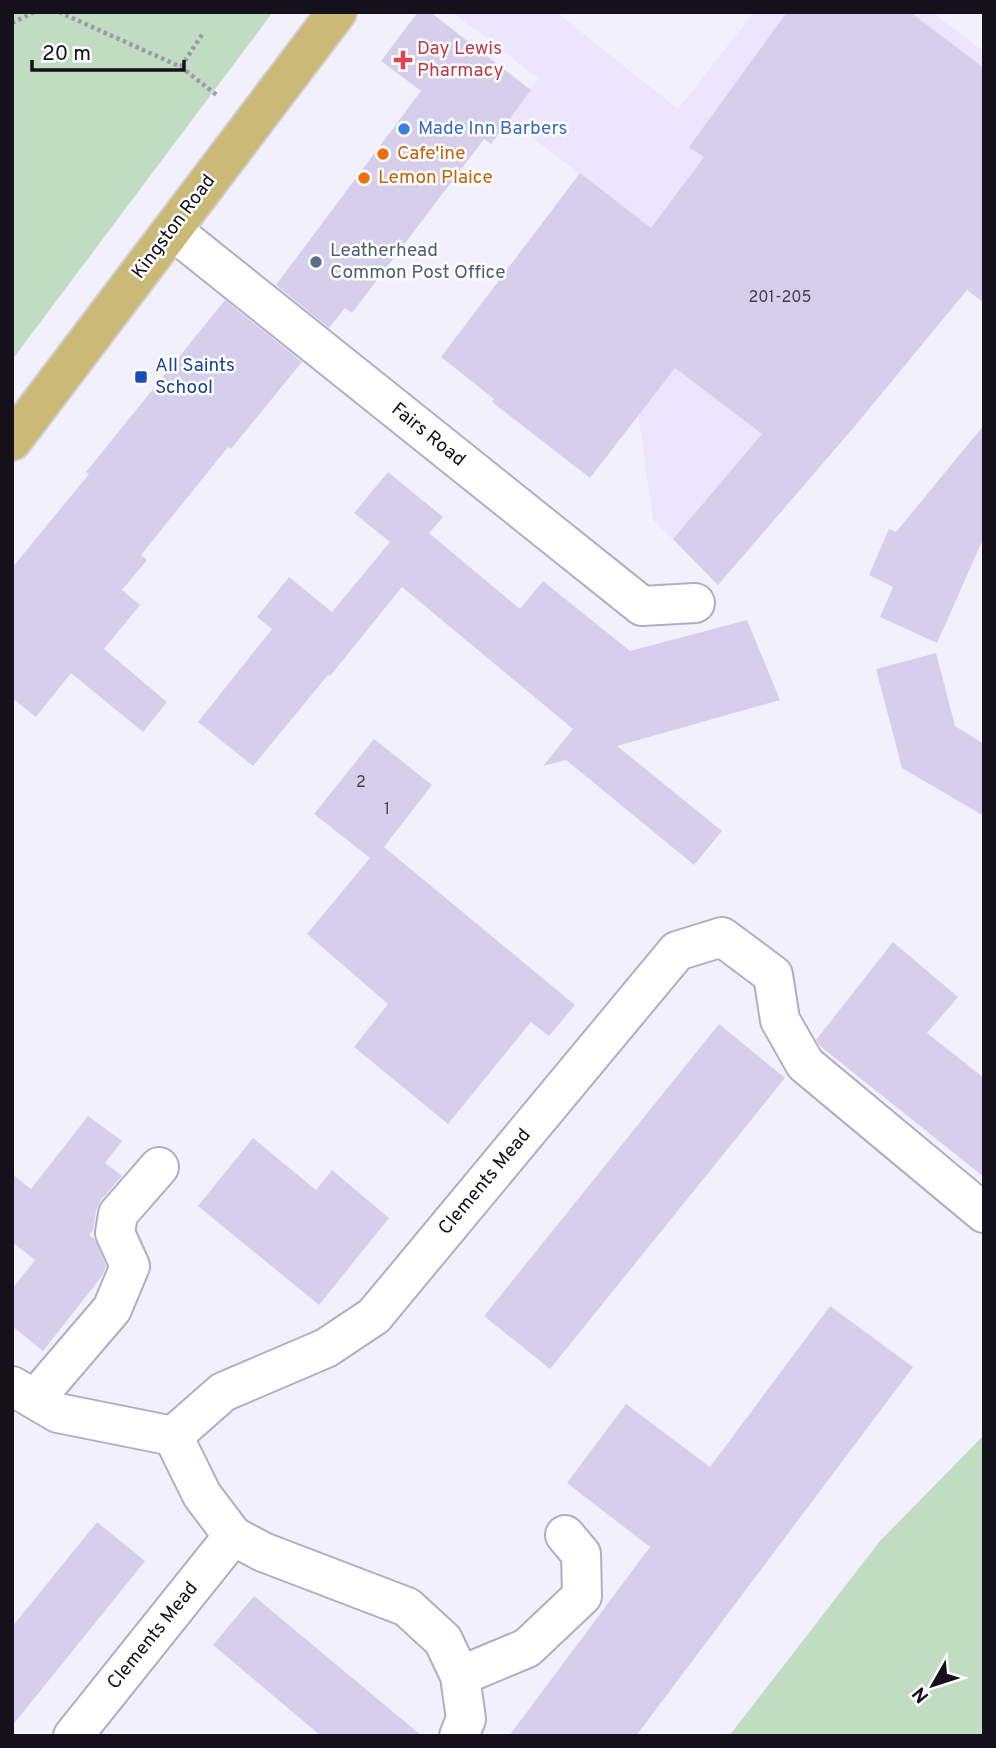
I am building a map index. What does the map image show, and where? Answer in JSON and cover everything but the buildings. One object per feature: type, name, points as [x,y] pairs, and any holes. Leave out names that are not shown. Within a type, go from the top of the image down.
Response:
[{"type":"main road","name":"Kingston Road","points":[[12,441],[337,12]]},
{"type":"street","name":"Fairs Road","points":[[172,230],[642,607],[695,603]]},
{"type":"street","name":"Clements Mead","points":[[173,1436],[223,1392],[326,1348],[374,1316],[677,951],[722,937],[773,975],[780,1020],[805,1064],[984,1213]]},
{"type":"street","points":[[159,1167],[118,1214],[115,1233],[130,1266],[112,1309],[24,1393],[58,1413],[173,1436],[202,1495],[233,1536],[263,1552],[407,1607],[443,1640],[460,1676],[466,1719],[460,1736]]},
{"type":"street","points":[[460,1676],[527,1648],[582,1597],[581,1554],[565,1535]]},
{"type":"street","name":"Clements Mead","points":[[73,1736],[233,1536]]},
{"type":"path","points":[[12,23],[34,12]]},
{"type":"path","points":[[59,12],[181,67],[251,125]]},
{"type":"path","points":[[181,67],[203,33]]},
{"type":"shaded area","points":[[452,12],[556,12],[678,109],[754,12],[932,12],[984,52],[984,269],[854,427],[734,567],[717,583],[653,520],[636,399],[614,200],[509,120],[538,78]]},
{"type":"green space","points":[[12,12],[273,12],[12,360]]},
{"type":"green space","points":[[984,1435],[984,1736],[729,1736],[880,1541]]},
{"type":"place","name":"Day Lewis Pharmacy","points":[[403,60]]},
{"type":"place","name":"Made Inn Barbers","points":[[404,129]]},
{"type":"place","name":"Cafe'ine","points":[[383,154]]},
{"type":"place","name":"Lemon Plaice","points":[[364,178]]},
{"type":"place","name":"Leatherhead Common Post Office","points":[[316,262]]},
{"type":"place","name":"All Saints School","points":[[141,377]]}]
